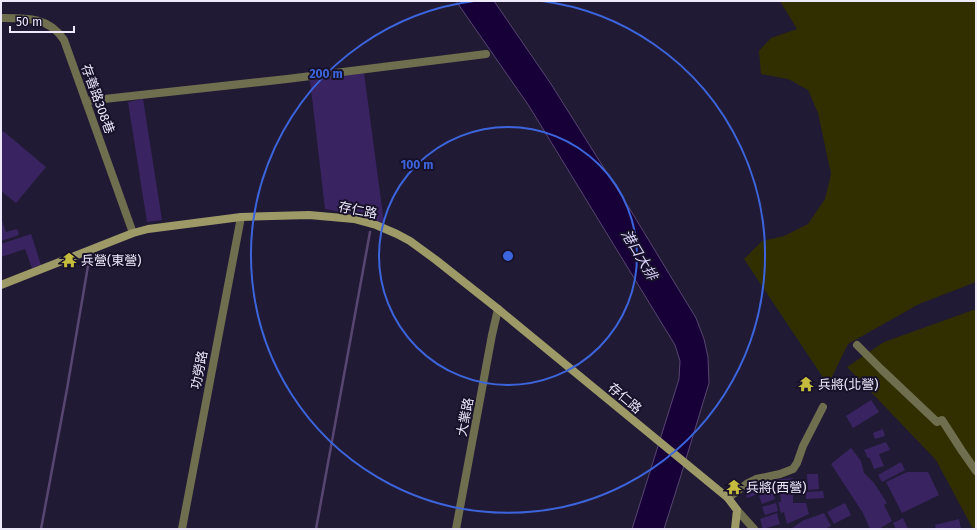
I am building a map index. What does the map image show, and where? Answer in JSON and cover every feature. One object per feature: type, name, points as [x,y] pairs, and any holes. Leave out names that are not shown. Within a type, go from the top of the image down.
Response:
[{"type":"street","name":"存善路308巷","points":[[1,18],[29,18],[46,23],[58,31],[64,40],[133,233]]},
{"type":"street","points":[[86,101],[287,79],[486,54]]},
{"type":"street","name":"存仁路","points":[[1,286],[133,233],[165,226],[241,216],[309,215],[354,219],[376,225],[410,241],[436,260],[728,498]]},
{"type":"street","name":"功勞路","points":[[182,529],[241,216]]},
{"type":"street","name":"大業路","points":[[456,529],[498,309]]},
{"type":"street","points":[[857,345],[937,422],[942,420],[976,471]]},
{"type":"street","points":[[754,529],[728,498],[756,479],[780,474],[793,469],[823,407]]},
{"type":"street","points":[[735,529],[737,510]]},
{"type":"shaded area","points":[[780,1],[976,1],[976,282],[919,304],[848,344],[828,385],[744,259],[762,241],[784,236],[808,224],[825,199],[831,174],[818,113],[808,90],[788,79],[761,74],[759,51],[771,38],[797,29]]},
{"type":"shaded area","points":[[976,309],[976,529],[973,529],[936,460],[847,367],[884,342]]},
{"type":"water","name":"港口大排","points":[[456,1],[494,1],[551,84],[696,318],[704,339],[708,357],[709,383],[664,529],[632,529],[679,379],[680,361],[675,345],[529,106]]},
{"type":"building","points":[[364,73],[384,223],[358,215],[325,209],[310,80]]},
{"type":"building","points":[[143,99],[162,220],[147,222],[128,102]]},
{"type":"building","points":[[3,131],[46,167],[16,203],[1,191],[1,134]]},
{"type":"building","points":[[1,218],[6,232],[17,229],[19,235],[1,241]]},
{"type":"building","points":[[31,234],[41,265],[32,268],[25,249],[1,257],[1,244]]},
{"type":"building","points":[[871,400],[879,412],[853,428],[846,416]]},
{"type":"building","points":[[883,429],[885,436],[875,439],[873,433]]},
{"type":"building","points":[[886,442],[890,450],[879,454],[884,466],[874,469],[870,458],[868,458],[864,450]]},
{"type":"building","points":[[851,448],[861,461],[864,473],[874,483],[887,503],[884,505],[892,521],[879,529],[870,529],[863,513],[831,464]]},
{"type":"building","points":[[901,462],[905,470],[882,482],[878,475]]},
{"type":"building","points":[[907,472],[928,472],[939,495],[902,513],[886,482]]},
{"type":"building","points":[[807,474],[818,474],[819,489],[808,490]]},
{"type":"building","points":[[793,478],[793,503],[806,503],[809,514],[787,524],[784,512],[781,513],[778,502],[781,502],[780,489],[775,489],[774,480]]},
{"type":"building","points":[[768,482],[771,489],[747,498],[745,491]]},
{"type":"building","points":[[772,491],[775,499],[762,504],[759,496]]},
{"type":"building","points":[[823,491],[824,498],[806,499],[806,492]]},
{"type":"building","points":[[776,503],[778,511],[765,515],[762,507]]},
{"type":"building","points":[[845,503],[851,515],[834,524],[827,512]]},
{"type":"building","points":[[777,513],[780,524],[763,529],[760,519]]},
{"type":"building","points":[[824,513],[831,526],[825,529],[791,529],[802,521]]},
{"type":"building","points":[[903,518],[908,529],[896,529],[893,523]]},
{"type":"building","points":[[959,519],[961,529],[936,529],[935,525]]},
{"type":"waterway","points":[[316,529],[370,232]]},
{"type":"waterway","points":[[41,529],[89,260]]},
{"type":"place","name":"兵營(東營)","points":[[69,260]]},
{"type":"place","name":"兵將(北營)","points":[[806,384]]},
{"type":"place","name":"兵將(西營)","points":[[734,487]]}]
